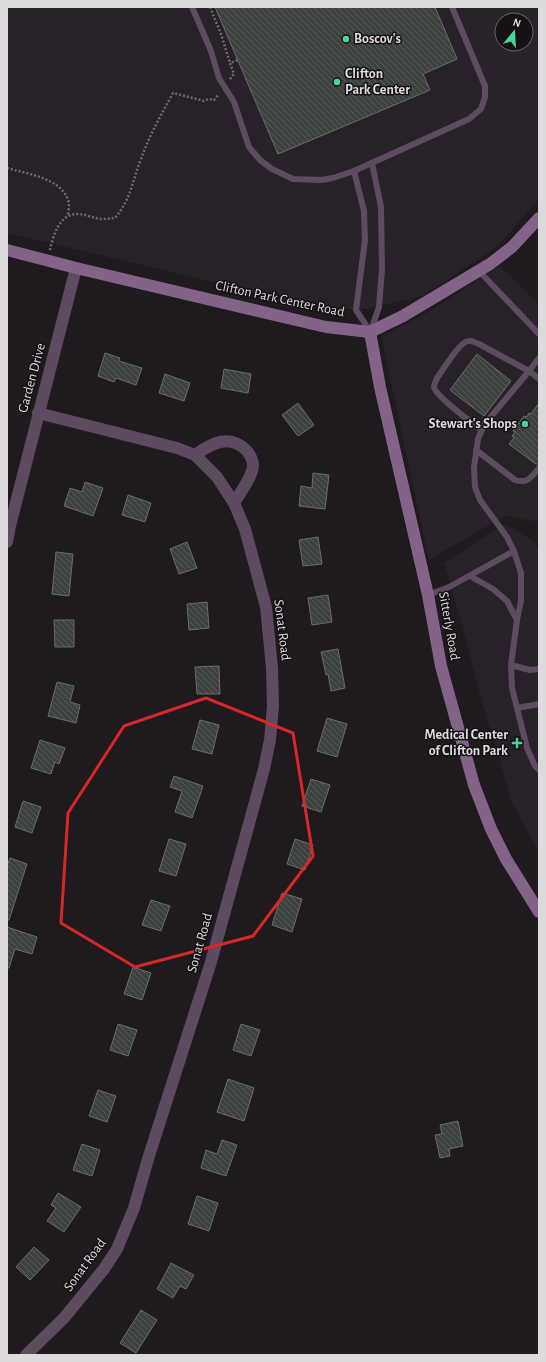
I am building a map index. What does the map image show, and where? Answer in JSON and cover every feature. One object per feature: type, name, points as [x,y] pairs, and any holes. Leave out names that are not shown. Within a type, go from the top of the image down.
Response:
[{"type":"street","points":[[370,332],[403,316],[490,264],[512,247],[539,218]]},
{"type":"street","name":"Clifton Park Center Road","points":[[7,250],[76,268],[326,327],[370,332]]},
{"type":"street","name":"Garden Drive","points":[[7,542],[38,413],[76,268]]},
{"type":"street","name":"Sitterly Road","points":[[370,332],[380,387],[428,595],[441,666],[474,784],[491,829],[506,859],[539,912]]},
{"type":"street","name":"Sonat Road","points":[[26,1355],[64,1318],[104,1269],[117,1249],[134,1208],[148,1159],[211,962],[264,769],[270,740],[273,706],[272,668],[266,607],[245,529],[234,503],[217,477],[195,455],[177,448],[38,413]]},
{"type":"street","points":[[195,455],[209,445],[223,441],[234,442],[242,446],[249,453],[253,460],[251,475],[234,503]]},
{"type":"lane","points":[[192,7],[212,51],[220,78],[234,102],[249,147],[260,160],[272,169],[293,178],[314,180],[333,178],[354,171],[469,119],[481,109],[485,97],[485,86],[452,7]]},
{"type":"lane","points":[[370,332],[380,307],[382,269],[381,207],[372,163]]},
{"type":"lane","points":[[354,171],[364,211],[365,240],[356,310],[370,332]]},
{"type":"lane","points":[[479,271],[539,334]]},
{"type":"lane","points":[[482,430],[440,397],[434,389],[434,384],[437,378],[465,342],[472,341],[530,371],[539,379]]},
{"type":"lane","points":[[539,358],[530,371],[484,424],[478,439],[474,468],[475,487],[480,500],[507,537],[514,551],[521,573],[521,600],[511,665],[512,688],[527,748],[535,766],[539,770]]},
{"type":"lane","points":[[476,450],[515,480],[522,482],[528,480],[539,468]]},
{"type":"lane","points":[[428,595],[449,587],[514,551]]},
{"type":"lane","points":[[470,576],[493,589],[507,601],[517,620]]},
{"type":"lane","points":[[511,665],[530,670],[539,669]]},
{"type":"lane","points":[[517,708],[539,704]]},
{"type":"path","points":[[48,260],[61,220],[68,216],[78,214],[103,219],[115,218],[124,208],[129,197],[140,160],[173,93],[204,101],[208,99],[214,100],[234,74],[221,34],[210,7]]},
{"type":"path","points":[[230,63],[238,60]]},
{"type":"path","points":[[7,168],[59,186],[69,201],[68,216]]},
{"type":"highlighted area","points":[[206,698],[293,733],[313,856],[253,936],[135,967],[61,923],[68,813],[124,726]]},
{"type":"shaded area","name":"Clifton Park Center","points":[[7,7],[539,7],[539,199],[495,249],[422,296],[368,309],[324,308],[7,233]]},
{"type":"shaded area","points":[[499,266],[539,304],[539,522],[505,516],[429,560],[381,336],[430,311]]},
{"type":"shaded area","name":"Medical Center of Clifton Park","points":[[505,524],[532,540],[539,549],[539,852],[512,803],[477,684],[462,624],[444,563]]},
{"type":"building","name":"Clifton Park Center","points":[[215,7],[435,7],[457,59],[423,74],[430,90],[278,154]]},
{"type":"building","points":[[105,353],[120,358],[119,361],[142,368],[136,385],[116,378],[114,382],[98,376]]},
{"type":"building","points":[[477,354],[511,381],[484,416],[450,390]]},
{"type":"building","points":[[224,369],[251,374],[248,393],[221,388]]},
{"type":"building","points":[[165,374],[190,383],[184,401],[159,393]]},
{"type":"building","points":[[298,403],[314,425],[298,436],[282,415]]},
{"type":"building","points":[[539,403],[539,464],[536,464],[509,444],[514,438],[512,436],[515,432],[513,431],[524,416],[527,417],[529,413],[531,414]]},
{"type":"building","points":[[313,473],[329,475],[325,509],[299,506],[301,486],[312,488]]},
{"type":"building","points":[[85,482],[103,488],[93,516],[64,506],[70,488],[82,492]]},
{"type":"building","points":[[128,495],[151,503],[145,522],[122,515]]},
{"type":"building","points":[[318,537],[322,564],[303,566],[299,540]]},
{"type":"building","points":[[187,542],[197,568],[179,574],[170,549]]},
{"type":"building","points":[[56,552],[73,554],[69,596],[52,594]]},
{"type":"building","points":[[328,595],[332,622],[312,625],[308,598]]},
{"type":"building","points":[[207,602],[209,628],[189,630],[187,604]]},
{"type":"building","points":[[54,620],[74,620],[74,647],[55,647]]},
{"type":"building","points":[[338,649],[345,688],[331,691],[328,674],[326,675],[321,652]]},
{"type":"building","points":[[219,666],[220,694],[197,694],[195,667]]},
{"type":"building","points":[[57,682],[74,686],[70,702],[80,705],[76,723],[48,716]]},
{"type":"building","points":[[327,718],[347,724],[337,757],[317,751]]},
{"type":"building","points":[[200,720],[219,725],[212,754],[192,749]]},
{"type":"building","points":[[40,740],[65,748],[59,764],[55,762],[51,774],[31,768]]},
{"type":"building","points":[[174,776],[203,786],[192,818],[175,812],[182,791],[170,787]]},
{"type":"building","points":[[311,779],[330,785],[321,812],[302,806]]},
{"type":"building","points":[[23,801],[41,807],[32,833],[15,827]]},
{"type":"building","points":[[169,839],[186,844],[176,876],[159,871]]},
{"type":"building","points":[[295,839],[313,845],[305,870],[287,864]]},
{"type":"building","points":[[10,858],[27,864],[9,920],[7,920],[7,866]]},
{"type":"building","points":[[282,893],[302,899],[292,932],[272,925]]},
{"type":"building","points":[[151,900],[170,906],[161,931],[142,925]]},
{"type":"building","points":[[7,927],[37,937],[32,954],[15,949],[9,968],[7,968]]},
{"type":"building","points":[[133,967],[151,973],[142,1000],[124,994]]},
{"type":"building","points":[[118,1024],[137,1030],[128,1056],[110,1050]]},
{"type":"building","points":[[241,1024],[260,1030],[251,1056],[233,1050]]},
{"type":"building","points":[[228,1079],[254,1088],[244,1121],[217,1112]]},
{"type":"building","points":[[98,1090],[116,1096],[107,1122],[89,1116]]},
{"type":"building","points":[[458,1121],[463,1146],[449,1149],[450,1156],[440,1158],[435,1135],[442,1134],[440,1125]]},
{"type":"building","points":[[222,1140],[237,1145],[226,1176],[201,1168],[206,1150],[217,1154]]},
{"type":"building","points":[[82,1144],[100,1150],[92,1176],[73,1170]]},
{"type":"building","points":[[58,1193],[81,1207],[64,1232],[47,1221],[56,1208],[51,1205]]},
{"type":"building","points":[[197,1196],[218,1203],[209,1231],[188,1224]]},
{"type":"building","points":[[34,1247],[49,1260],[30,1280],[16,1267]]},
{"type":"building","points":[[171,1263],[194,1275],[186,1289],[180,1286],[173,1298],[157,1289]]},
{"type":"building","points":[[141,1310],[157,1320],[136,1353],[120,1343]]},
{"type":"place","name":"Boscov's","points":[[346,39]]},
{"type":"place","name":"Clifton Park Center","points":[[337,82]]},
{"type":"place","name":"Stewart's Shops","points":[[525,424]]},
{"type":"place","name":"Medical Center of Clifton Park","points":[[517,743]]}]
